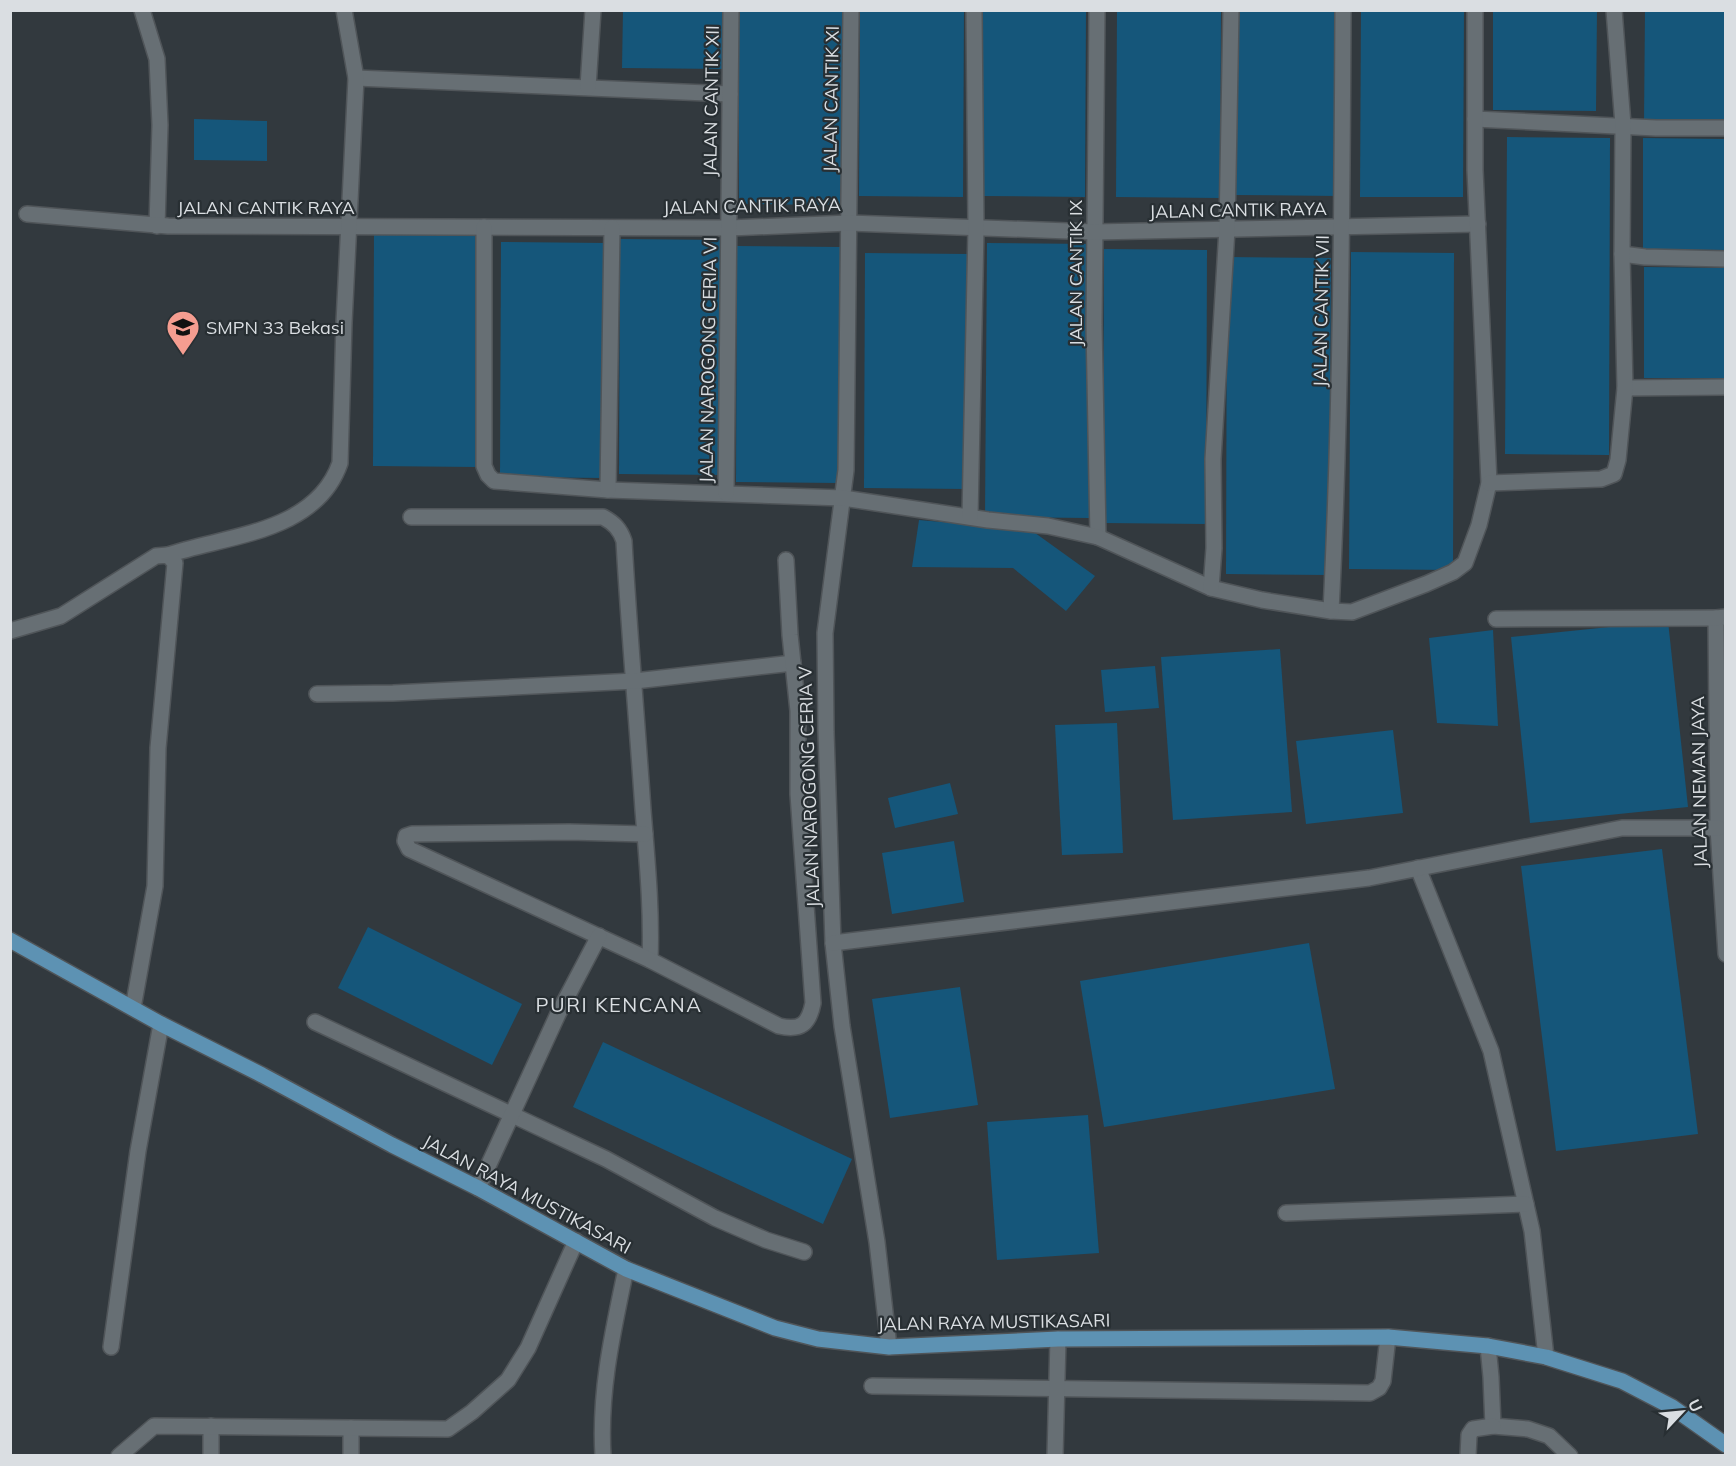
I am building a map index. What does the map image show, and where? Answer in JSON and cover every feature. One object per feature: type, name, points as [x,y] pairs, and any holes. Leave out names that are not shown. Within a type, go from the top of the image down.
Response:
[{"type":"main road","name":"JALAN RAYA MUSTIKASARI","points":[[11,942],[161,1024],[478,1188],[626,1269],[775,1328],[818,1339],[889,1347],[1058,1339],[1388,1337],[1488,1346],[1546,1357],[1622,1381],[1672,1407],[1725,1445]]},
{"type":"street","points":[[142,10],[157,59],[160,125],[157,226]]},
{"type":"street","points":[[10,631],[61,616],[156,556],[168,555],[252,532],[288,519],[318,499],[336,473],[340,463],[356,78],[344,10]]},
{"type":"street","points":[[588,87],[593,10]]},
{"type":"street","name":"JALAN CANTIK XII","points":[[729,228],[731,10]]},
{"type":"street","name":"JALAN CANTIK XI","points":[[849,223],[851,10]]},
{"type":"street","points":[[970,517],[976,228],[974,10]]},
{"type":"street","name":"JALAN CANTIK IX","points":[[1097,10],[1094,325],[1098,537]]},
{"type":"street","points":[[1210,588],[1214,548],[1214,459],[1227,229],[1231,10]]},
{"type":"street","name":"JALAN CANTIK VII","points":[[1331,611],[1336,511],[1344,10]]},
{"type":"street","points":[[484,227],[485,471],[494,481],[608,490],[843,498],[1048,526],[1098,537],[1210,588],[1262,600],[1352,612],[1426,584],[1453,572],[1465,563],[1473,543],[1489,483],[1478,224],[1475,10]]},
{"type":"street","points":[[1489,483],[1600,479],[1614,474],[1618,460],[1625,388],[1622,254],[1623,125],[1614,10]]},
{"type":"street","points":[[356,78],[730,94]]},
{"type":"street","points":[[1475,119],[1656,128],[1725,128]]},
{"type":"street","name":"JALAN CANTIK RAYA","points":[[27,214],[157,226],[729,228],[849,223],[1095,232],[1175,232],[1478,224]]},
{"type":"street","name":"JALAN NAROGONG CERIA V","points":[[849,223],[846,470],[825,633],[833,943],[843,1026],[877,1242],[889,1347]]},
{"type":"street","points":[[608,490],[612,228]]},
{"type":"street","name":"JALAN NAROGONG CERIA VI","points":[[726,493],[729,228]]},
{"type":"street","points":[[1622,254],[1646,257],[1725,259]]},
{"type":"street","points":[[1625,388],[1725,387]]},
{"type":"street","points":[[411,517],[603,517],[616,526],[624,542],[635,681],[651,930],[650,960]]},
{"type":"street","points":[[133,1008],[155,886],[158,748],[175,563],[168,555]]},
{"type":"street","points":[[645,834],[412,834],[406,836],[405,843],[409,849],[600,936],[780,1026],[790,1029],[798,1028],[808,1020],[813,1004],[798,794],[798,711],[786,560]]},
{"type":"street","points":[[1496,619],[1721,617]]},
{"type":"street","name":"JALAN NEMAN JAYA","points":[[1721,617],[1718,828],[1725,954]]},
{"type":"street","points":[[316,694],[393,693],[635,681],[793,663]]},
{"type":"street","points":[[833,943],[1369,878],[1622,828],[1718,828]]},
{"type":"street","points":[[1418,868],[1491,1052],[1532,1231],[1546,1357]]},
{"type":"street","points":[[478,1188],[558,1014],[600,936]]},
{"type":"street","points":[[315,1022],[606,1159],[715,1218],[766,1240],[804,1251]]},
{"type":"street","points":[[111,1347],[138,1151],[161,1024]]},
{"type":"street","points":[[1286,1213],[1526,1204]]},
{"type":"street","points":[[119,1455],[154,1426],[448,1429],[472,1412],[508,1380],[528,1348],[576,1241]]},
{"type":"street","points":[[603,1455],[604,1378],[626,1269]]},
{"type":"street","points":[[872,1386],[1370,1393],[1379,1389],[1383,1381],[1388,1337]]},
{"type":"street","points":[[1056,1455],[1058,1339]]},
{"type":"street","points":[[1488,1346],[1493,1426]]},
{"type":"street","points":[[211,1426],[211,1455]]},
{"type":"street","points":[[1468,1455],[1469,1435],[1473,1430],[1493,1426],[1527,1429],[1549,1436],[1570,1455]]},
{"type":"street","points":[[351,1428],[351,1455]]},
{"type":"building","points":[[623,10],[726,10],[726,69],[622,68]]},
{"type":"building","points":[[739,10],[843,10],[842,205],[739,204]]},
{"type":"building","points":[[860,10],[964,10],[963,197],[859,196]]},
{"type":"building","points":[[983,10],[1086,10],[1085,197],[982,196]]},
{"type":"building","points":[[1117,10],[1221,10],[1220,198],[1116,197]]},
{"type":"building","points":[[1235,10],[1339,10],[1338,196],[1234,195]]},
{"type":"building","points":[[1361,10],[1464,10],[1463,197],[1360,197]]},
{"type":"building","points":[[1493,10],[1597,10],[1596,111],[1493,110]]},
{"type":"building","points":[[1645,11],[1725,12],[1725,121],[1644,121]]},
{"type":"building","points":[[194,119],[267,121],[267,161],[194,160]]},
{"type":"building","points":[[1507,137],[1610,138],[1609,455],[1505,454]]},
{"type":"building","points":[[1643,138],[1725,139],[1725,250],[1643,249]]},
{"type":"building","points":[[374,231],[478,232],[476,467],[373,466]]},
{"type":"building","points":[[620,239],[723,240],[722,475],[619,474]]},
{"type":"building","points":[[501,242],[605,243],[603,478],[500,477]]},
{"type":"building","points":[[987,243],[1090,244],[1089,518],[985,517]]},
{"type":"building","points":[[737,246],[840,247],[839,483],[736,482]]},
{"type":"building","points":[[1104,249],[1207,250],[1206,524],[1103,523]]},
{"type":"building","points":[[1351,252],[1454,253],[1453,570],[1349,569]]},
{"type":"building","points":[[865,253],[968,254],[967,489],[864,488]]},
{"type":"building","points":[[1227,257],[1331,258],[1329,575],[1226,574]]},
{"type":"building","points":[[1644,267],[1725,268],[1725,378],[1644,378]]},
{"type":"building","points":[[919,520],[1031,530],[1095,576],[1066,611],[1013,568],[912,567]]},
{"type":"building","points":[[1668,621],[1688,807],[1530,823],[1511,637]]},
{"type":"building","points":[[1493,630],[1498,726],[1437,723],[1429,638]]},
{"type":"building","points":[[1280,649],[1292,812],[1173,820],[1161,657]]},
{"type":"building","points":[[1155,666],[1159,708],[1105,712],[1101,670]]},
{"type":"building","points":[[1117,723],[1123,853],[1062,855],[1055,725]]},
{"type":"building","points":[[1393,730],[1403,813],[1306,824],[1296,741]]},
{"type":"building","points":[[950,783],[958,814],[895,828],[888,798]]},
{"type":"building","points":[[954,841],[964,902],[892,914],[882,853]]},
{"type":"building","points":[[1662,849],[1698,1134],[1556,1151],[1521,866]]},
{"type":"building","points":[[368,927],[522,1004],[492,1065],[338,988]]},
{"type":"building","points":[[1309,943],[1335,1089],[1104,1127],[1080,981]]},
{"type":"building","points":[[960,987],[978,1105],[890,1118],[872,999]]},
{"type":"building","points":[[603,1042],[852,1159],[823,1224],[573,1107]]},
{"type":"building","points":[[1088,1115],[1099,1253],[997,1260],[987,1122]]},
{"type":"place","name":"SMPN 33 Bekasi","points":[[183,356]]},
{"type":"district","name":"PURI KENCANA","points":[[619,1004]]}]
